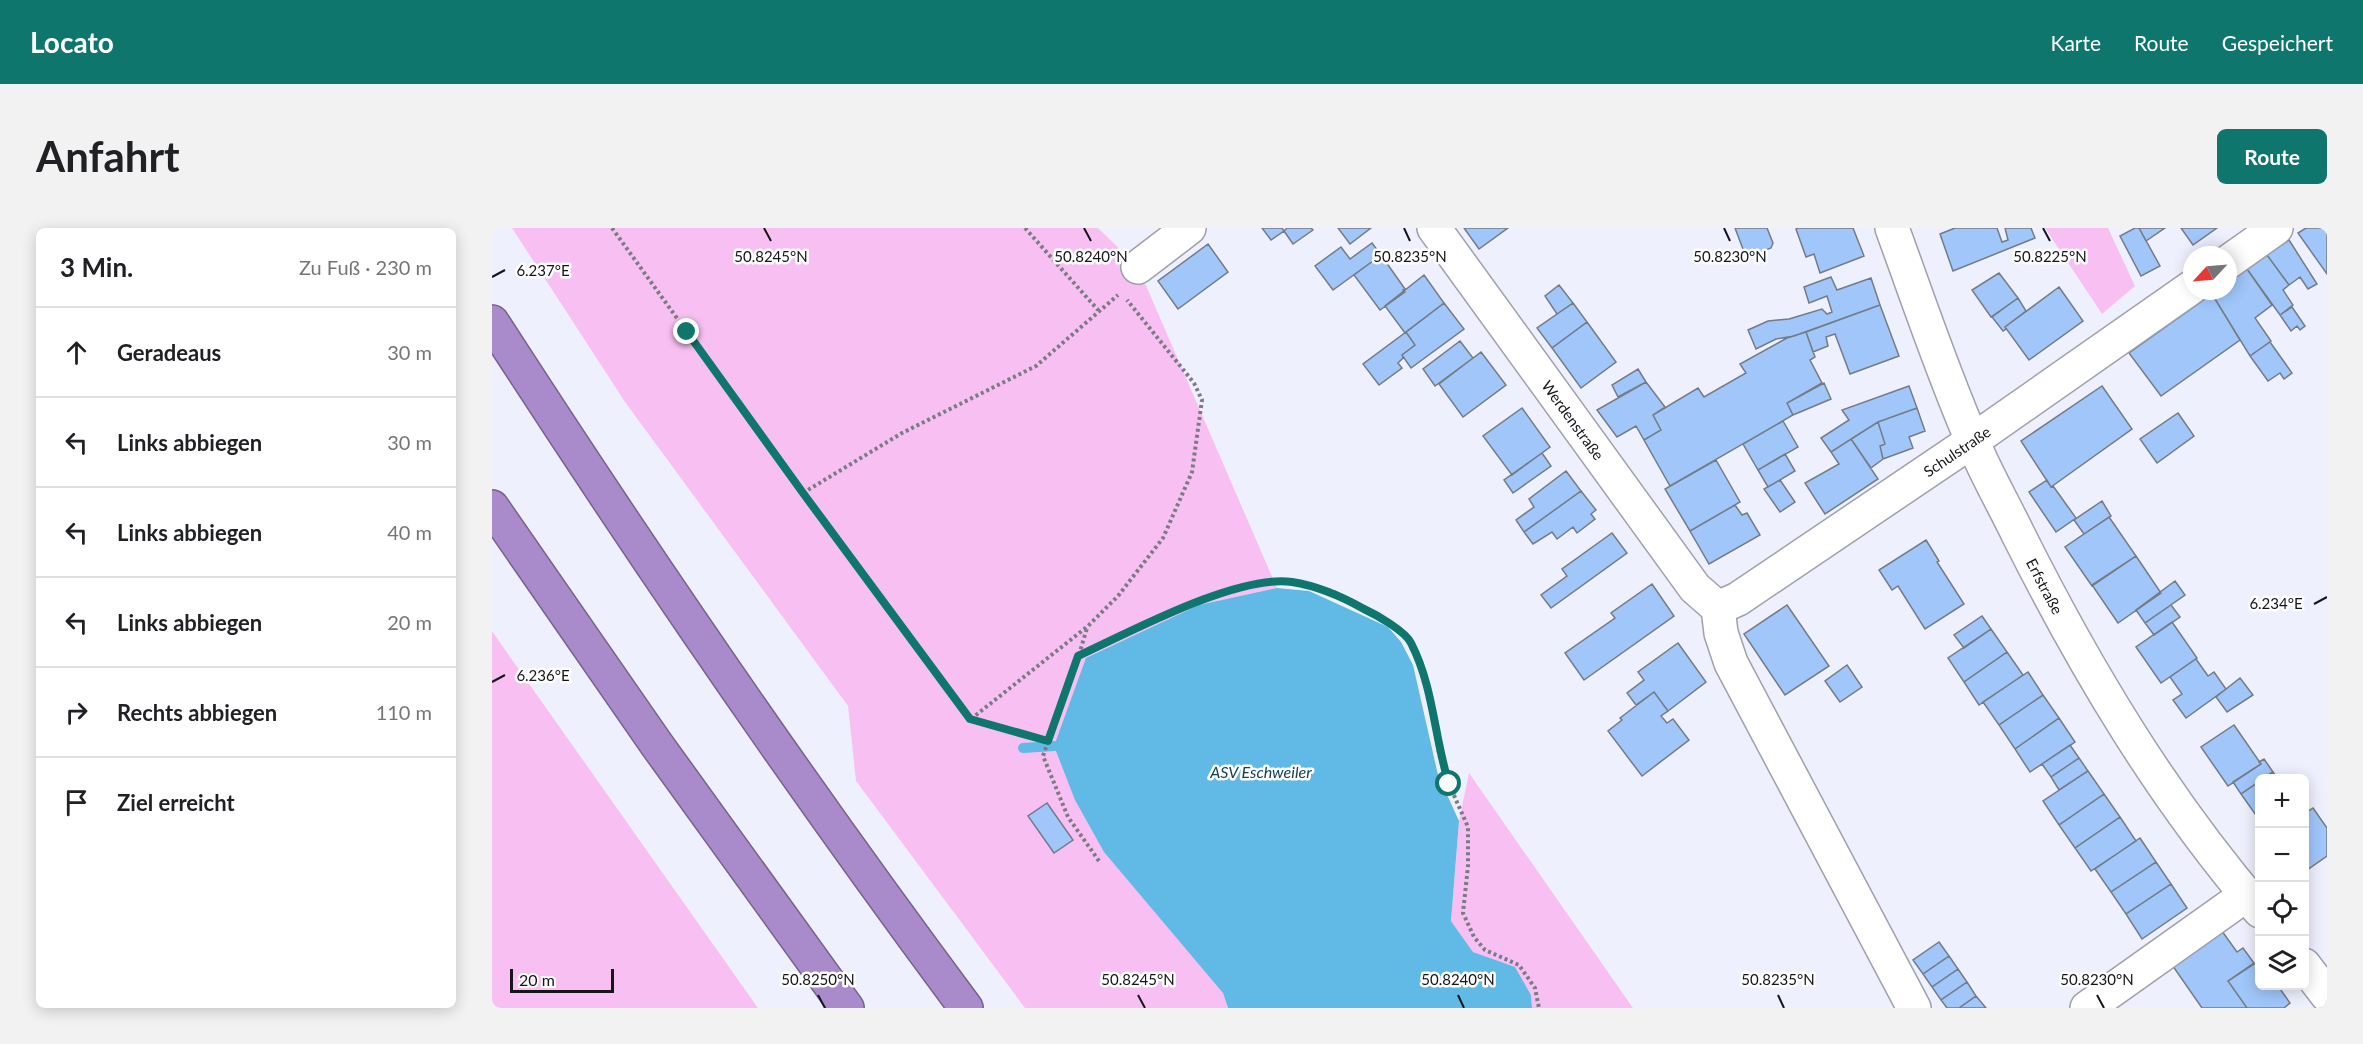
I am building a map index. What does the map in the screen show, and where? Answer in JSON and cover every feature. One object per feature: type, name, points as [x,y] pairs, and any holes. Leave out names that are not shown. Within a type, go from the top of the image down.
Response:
[{"type":"highway","points":[[492,322],[728,679],[868,876],[966,1008]]},
{"type":"highway","points":[[492,507],[657,745],[847,1008]]},
{"type":"street","points":[[1138,267],[1190,228]]},
{"type":"street","name":"Werdenstraße","points":[[1434,228],[1695,588],[1718,608]]},
{"type":"street","points":[[2237,256],[2276,228]]},
{"type":"street","name":"Erfstraße","points":[[1896,229],[1972,441],[2046,590],[2100,687],[2199,837],[2253,903]]},
{"type":"street","name":"Schulstraße","points":[[1718,608],[1738,599],[1972,441],[2183,293]]},
{"type":"street","points":[[1718,608],[1720,633],[1731,663],[1914,1008]]},
{"type":"street","points":[[2087,1008],[2253,903]]},
{"type":"street","points":[[2309,972],[2327,995]]},
{"type":"path","points":[[612,228],[970,719],[1048,741]]},
{"type":"path","points":[[1025,228],[1098,310]]},
{"type":"path","points":[[803,493],[902,432],[1036,366],[1120,292],[1194,383],[1202,400],[1192,472],[1163,538],[1118,596],[1088,626],[970,719]]},
{"type":"path","points":[[1078,656],[1192,603],[1256,583],[1290,581],[1332,591],[1382,618],[1410,641],[1431,695],[1439,754],[1445,774],[1468,827],[1468,866],[1463,913],[1474,937],[1485,950],[1519,965],[1534,988],[1539,1008]]},
{"type":"path","points":[[1088,626],[1043,756],[1068,817],[1099,861]]},
{"type":"shaded area","points":[[512,228],[1098,228],[1138,267],[1277,588],[1199,605],[1223,993],[1228,1008],[1025,1008],[856,781],[848,706],[625,402]]},
{"type":"shaded area","points":[[2045,228],[2108,228],[2135,286],[2102,314]]},
{"type":"shaded area","points":[[492,631],[501,644],[758,1008],[492,1008]]},
{"type":"shaded area","points":[[1469,773],[1633,1008],[1532,1008],[1531,995],[1515,968],[1473,952],[1451,921],[1459,821]]},
{"type":"water","name":"ASV Eschweiler","points":[[1277,588],[1309,591],[1388,627],[1401,642],[1413,665],[1438,775],[1459,821],[1451,921],[1473,952],[1515,967],[1531,995],[1532,1008],[1228,1008],[1223,993],[1104,852],[1075,800],[1054,746],[1086,658],[1199,605]]},
{"type":"building","points":[[1262,228],[1282,228],[1284,231],[1271,240]]},
{"type":"building","points":[[1287,228],[1311,228],[1313,230],[1293,244],[1284,231]]},
{"type":"building","points":[[1338,228],[1371,228],[1350,244]]},
{"type":"building","points":[[1464,228],[1508,228],[1479,249]]},
{"type":"building","points":[[1735,228],[1767,228],[1773,243],[1771,248],[1746,257]]},
{"type":"building","points":[[1853,228],[1864,256],[1820,273],[1814,254],[1806,257],[1796,229]]},
{"type":"building","points":[[1955,228],[1997,228],[2002,242],[2008,240],[2005,228],[2031,228],[2035,238],[1953,271],[1940,234]]},
{"type":"building","points":[[2139,228],[2160,266],[2141,276],[2120,236]]},
{"type":"building","points":[[2139,228],[2165,228],[2146,241]]},
{"type":"building","points":[[2181,228],[2217,228],[2193,245]]},
{"type":"building","points":[[2306,228],[2327,228],[2327,274],[2298,233]]},
{"type":"building","points":[[2289,240],[2317,284],[2308,289],[2300,277],[2289,285],[2267,255]]},
{"type":"building","points":[[1372,243],[1381,255],[1333,290],[1315,266],[1341,247],[1350,259]]},
{"type":"building","points":[[1208,244],[1228,272],[1178,309],[1158,281]]},
{"type":"building","points":[[1381,255],[1405,292],[1380,310],[1354,275]]},
{"type":"building","points":[[2267,255],[2289,285],[2283,290],[2293,305],[2280,315],[2247,269]]},
{"type":"building","points":[[2247,269],[2272,305],[2255,318],[2271,341],[2250,356],[2216,300],[2237,300],[2237,276]]},
{"type":"building","points":[[1999,273],[2018,298],[1991,317],[1972,290]]},
{"type":"building","points":[[1424,275],[1444,303],[1405,333],[1385,306]]},
{"type":"building","points":[[1831,277],[1837,290],[1871,278],[1880,305],[1794,336],[1776,339],[1756,349],[1748,330],[1768,321],[1789,319],[1822,309],[1827,314],[1832,312],[1827,296],[1809,303],[1804,287]]},
{"type":"building","points":[[1559,285],[1573,303],[1557,314],[1545,296]]},
{"type":"building","points":[[2059,287],[2083,321],[2029,360],[2005,327]]},
{"type":"building","points":[[2018,298],[2026,311],[2003,331],[1992,317]]},
{"type":"building","points":[[2204,300],[2216,300],[2240,340],[2161,396],[2129,353]]},
{"type":"building","points":[[1444,303],[1464,329],[1411,368],[1402,355],[1415,345],[1406,332]]},
{"type":"building","points":[[1573,303],[1587,322],[1552,348],[1537,328]]},
{"type":"building","points":[[1880,305],[1899,356],[1850,374],[1835,334],[1826,337],[1828,346],[1813,352],[1806,332]]},
{"type":"building","points":[[2292,307],[2305,326],[2300,330],[2297,326],[2291,331],[2280,315]]},
{"type":"building","points":[[1587,322],[1616,362],[1581,388],[1552,348]]},
{"type":"building","points":[[1406,332],[1415,345],[1402,355],[1403,358],[1398,363],[1402,368],[1379,385],[1363,364]]},
{"type":"building","points":[[1806,332],[1815,357],[1810,360],[1822,383],[1787,403],[1793,415],[1670,486],[1644,440],[1661,430],[1653,415],[1698,388],[1704,397],[1746,373],[1740,364],[1787,338]]},
{"type":"building","points":[[1460,341],[1473,358],[1435,386],[1423,369]]},
{"type":"building","points":[[2270,342],[2292,373],[2284,379],[2280,373],[2268,381],[2250,356]]},
{"type":"building","points":[[1481,352],[1506,385],[1463,417],[1439,384]]},
{"type":"building","points":[[1638,369],[1646,382],[1618,397],[1612,385]]},
{"type":"building","points":[[1646,382],[1665,407],[1653,415],[1661,430],[1644,440],[1636,426],[1617,437],[1597,410]]},
{"type":"building","points":[[1824,383],[1831,399],[1793,415],[1787,403]]},
{"type":"building","points":[[1909,386],[1917,408],[1878,422],[1831,452],[1821,438],[1849,420],[1842,410]]},
{"type":"building","points":[[2102,386],[2132,429],[2051,487],[2021,441]]},
{"type":"building","points":[[1522,408],[1550,447],[1512,475],[1483,436]]},
{"type":"building","points":[[1917,408],[1925,431],[1909,437],[1913,448],[1883,459],[1880,446],[1885,444],[1878,422]]},
{"type":"building","points":[[2178,413],[2194,436],[2157,463],[2140,439]]},
{"type":"building","points":[[1783,421],[1798,447],[1758,470],[1743,444]]},
{"type":"building","points":[[1878,422],[1885,444],[1880,446],[1883,459],[1871,468],[1851,439]]},
{"type":"building","points":[[1851,439],[1878,479],[1825,514],[1805,483],[1839,464],[1831,452]]},
{"type":"building","points":[[1542,453],[1551,466],[1513,493],[1504,480]]},
{"type":"building","points":[[1785,454],[1795,471],[1768,487],[1758,470]]},
{"type":"building","points":[[1716,460],[1740,502],[1690,531],[1665,489]]},
{"type":"building","points":[[1566,471],[1581,491],[1524,532],[1516,520],[1534,507],[1529,499]]},
{"type":"building","points":[[1780,480],[1795,502],[1780,512],[1764,489]]},
{"type":"building","points":[[2047,480],[2076,518],[2056,532],[2029,492]]},
{"type":"building","points":[[1581,491],[1596,510],[1591,514],[1595,519],[1577,533],[1573,527],[1557,539],[1552,532],[1533,544],[1524,532]]},
{"type":"building","points":[[2102,501],[2111,516],[2084,534],[2074,520]]},
{"type":"building","points":[[1735,505],[1742,515],[1747,513],[1760,535],[1709,564],[1690,531]]},
{"type":"building","points":[[2109,517],[2136,556],[2092,586],[2065,547]]},
{"type":"building","points":[[1612,533],[1627,553],[1551,608],[1541,595],[1567,576],[1562,569]]},
{"type":"building","points":[[1926,540],[1964,604],[1925,629],[1898,586],[1892,590],[1879,570]]},
{"type":"building","points":[[2136,556],[2161,593],[2118,623],[2092,585]]},
{"type":"building","points":[[2175,581],[2185,595],[2145,623],[2136,610]]},
{"type":"building","points":[[1652,584],[1674,616],[1584,680],[1565,653],[1615,618],[1611,613]]},
{"type":"building","points":[[1787,605],[1829,666],[1785,695],[1744,634]]},
{"type":"building","points":[[2171,605],[2180,617],[2154,635],[2145,623]]},
{"type":"building","points":[[1982,616],[1991,629],[1964,648],[1954,635]]},
{"type":"building","points":[[2172,622],[2197,658],[2161,683],[2136,647]]},
{"type":"building","points":[[1991,629],[2007,652],[1964,682],[1948,658]]},
{"type":"building","points":[[1678,643],[1706,682],[1668,711],[1654,692],[1636,705],[1627,693],[1644,680],[1638,672]]},
{"type":"building","points":[[2007,652],[2023,675],[1979,705],[1964,682]]},
{"type":"building","points":[[2196,659],[2208,676],[2214,672],[2226,689],[2186,718],[2173,700],[2182,694],[2170,677]]},
{"type":"building","points":[[1847,665],[1862,687],[1840,702],[1825,681]]},
{"type":"building","points":[[2028,672],[2043,695],[1999,725],[1983,702]]},
{"type":"building","points":[[2240,678],[2253,695],[2227,712],[2216,697]]},
{"type":"building","points":[[1654,692],[1668,711],[1661,716],[1667,723],[1673,719],[1689,740],[1642,776],[1608,731],[1622,720],[1620,718]]},
{"type":"building","points":[[2043,695],[2059,718],[2015,749],[1999,725]]},
{"type":"building","points":[[2059,718],[2075,742],[2030,772],[2015,749]]},
{"type":"building","points":[[2234,725],[2261,764],[2228,786],[2201,747]]},
{"type":"building","points":[[2070,745],[2079,758],[2051,777],[2042,764]]},
{"type":"building","points":[[2079,758],[2088,771],[2059,790],[2051,777]]},
{"type":"building","points":[[2264,759],[2273,772],[2255,774],[2255,784],[2241,794],[2233,782],[2261,764],[2259,762]]},
{"type":"building","points":[[2088,771],[2104,794],[2059,825],[2043,801]]},
{"type":"building","points":[[2255,784],[2255,814],[2241,794]]},
{"type":"building","points":[[2104,794],[2120,817],[2075,848],[2059,825]]},
{"type":"building","points":[[1047,803],[1073,840],[1054,853],[1028,816]]},
{"type":"building","points":[[2313,808],[2327,828],[2327,856],[2309,869],[2309,828],[2309,811]]},
{"type":"building","points":[[2120,817],[2136,841],[2091,871],[2075,848]]},
{"type":"building","points":[[2140,838],[2156,862],[2111,892],[2095,869]]},
{"type":"building","points":[[2156,862],[2171,884],[2126,914],[2111,892]]},
{"type":"building","points":[[2171,884],[2187,908],[2142,939],[2126,914]]},
{"type":"building","points":[[2219,927],[2237,952],[2243,948],[2254,963],[2228,981],[2247,1008],[2202,1008],[2170,962]]},
{"type":"building","points":[[1939,942],[1949,956],[1923,974],[1913,960]]},
{"type":"building","points":[[1949,956],[1958,969],[1932,987],[1923,974]]},
{"type":"building","points":[[2255,963],[2255,990],[2281,990],[2290,1003],[2284,1008],[2247,1008],[2228,981]]},
{"type":"building","points":[[1958,969],[1967,982],[1941,1000],[1932,987]]},
{"type":"building","points":[[1967,982],[1976,996],[1959,1008],[1947,1008],[1941,1000]]},
{"type":"building","points":[[1976,996],[1986,1008],[1959,1008]]},
{"type":"waterway","points":[[1023,748],[1054,746]]},
{"type":"route","points":[[687,332],[970,719],[1048,741],[1078,656],[1192,603],[1256,583],[1290,581],[1332,591],[1382,618],[1410,641],[1431,695],[1439,754],[1449,784]]}]
